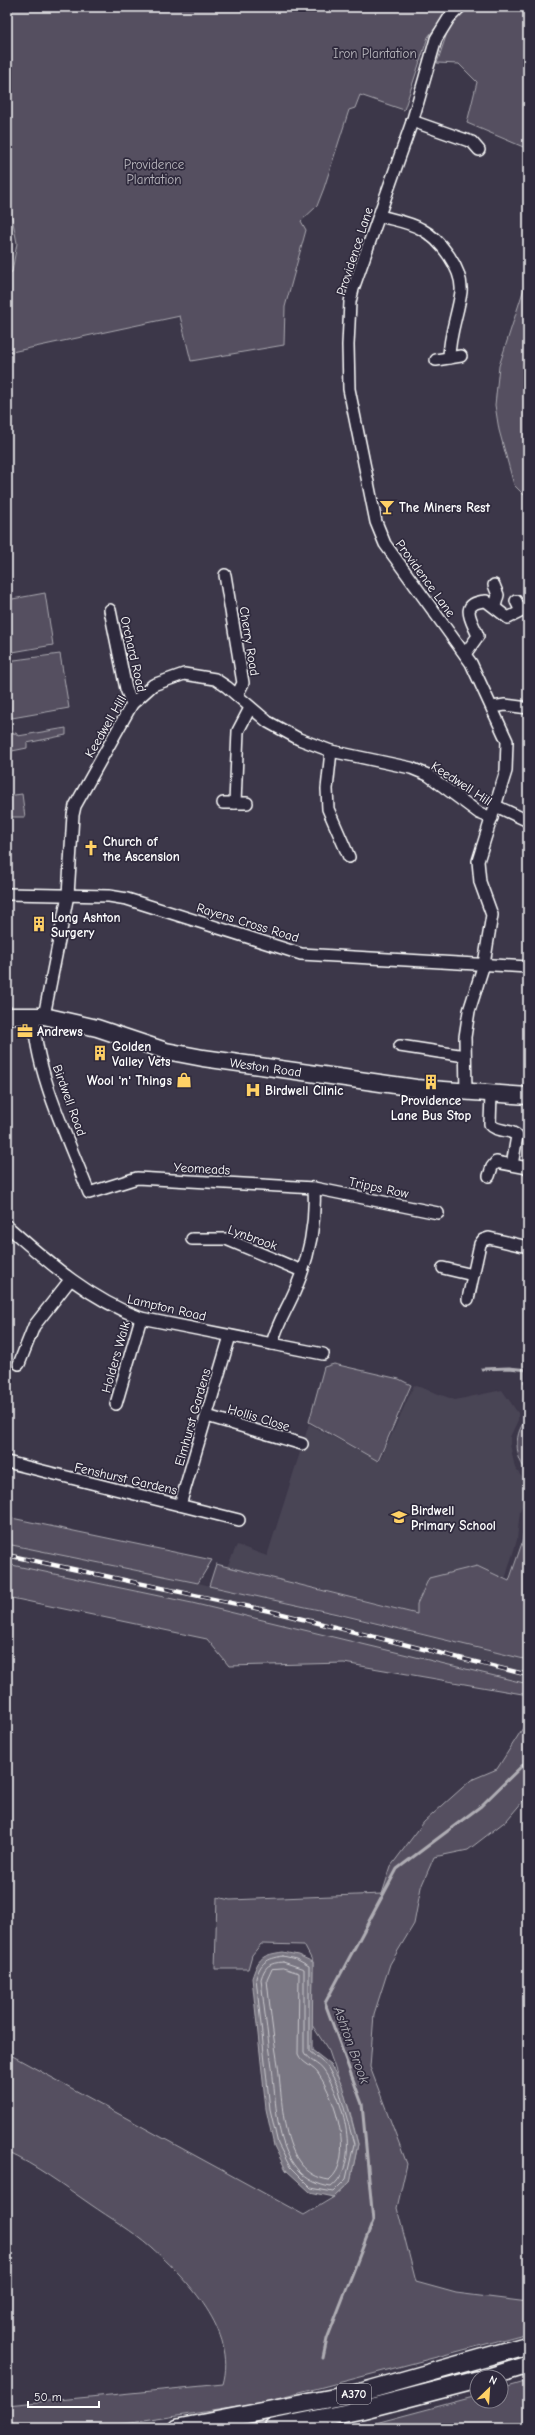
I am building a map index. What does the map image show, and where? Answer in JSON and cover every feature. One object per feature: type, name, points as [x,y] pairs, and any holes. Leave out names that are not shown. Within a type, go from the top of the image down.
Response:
[{"type":"main road","name":"A370","points":[[178,2428],[358,2393],[528,2345]]},
{"type":"main road","points":[[509,2371],[528,2365]]},
{"type":"main road","name":"A370","points":[[273,2428],[361,2410],[469,2382]]},
{"type":"street","name":"Providence Lane","points":[[460,7],[449,18],[436,39],[412,121],[380,216],[353,288],[350,302],[348,389],[376,522],[385,544],[471,663],[505,735],[507,755],[506,771],[478,860],[480,882],[492,915],[484,964],[469,1012],[465,1037],[466,1093]]},
{"type":"street","points":[[412,121],[472,142],[479,150]]},
{"type":"street","points":[[380,216],[422,229],[435,240],[457,270],[461,281],[461,291],[449,345],[449,358]]},
{"type":"street","points":[[436,360],[461,356]]},
{"type":"street","name":"Cherry Road","points":[[225,576],[233,589],[242,684],[237,695]]},
{"type":"street","points":[[494,585],[498,595],[495,606]]},
{"type":"street","points":[[465,654],[478,636],[469,619],[471,607],[486,600],[508,618],[524,610],[516,601]]},
{"type":"street","name":"Orchard Road","points":[[110,610],[126,689],[132,704]]},
{"type":"street","name":"Keedwell Hill","points":[[39,1016],[68,895],[75,806],[132,704],[153,685],[184,674],[215,679],[237,695],[250,708],[279,729],[331,751],[411,768],[428,775],[479,813],[492,818]]},
{"type":"street","points":[[493,707],[505,705],[528,708]]},
{"type":"street","points":[[235,803],[238,731],[250,708]]},
{"type":"street","points":[[331,751],[327,797],[331,820],[348,844],[349,857]]},
{"type":"street","points":[[223,803],[247,803]]},
{"type":"street","points":[[496,806],[528,821]]},
{"type":"street","name":"Rayens Cross Road","points":[[7,894],[109,896],[126,899],[301,954],[528,967]]},
{"type":"street","name":"Weston Road","points":[[7,1016],[39,1016],[97,1028],[185,1055],[466,1093],[528,1096]]},
{"type":"street","name":"Birdwell Road","points":[[39,1016],[36,1046],[89,1193]]},
{"type":"street","points":[[400,1046],[465,1056]]},
{"type":"street","points":[[491,1094],[490,1124],[493,1128],[513,1132],[517,1136],[518,1141],[512,1165]]},
{"type":"street","points":[[490,1176],[492,1167],[496,1162],[528,1168]]},
{"type":"street","name":"Yeomeads","points":[[89,1193],[137,1178],[314,1188]]},
{"type":"street","points":[[272,1344],[276,1328],[291,1300],[302,1271],[314,1223],[314,1188]]},
{"type":"street","name":"Tripps Row","points":[[314,1188],[438,1214]]},
{"type":"street","name":"Lampton Road","points":[[7,1226],[70,1280],[115,1309],[141,1318],[323,1354]]},
{"type":"street","points":[[468,1299],[480,1244],[483,1240],[489,1238],[526,1245]]},
{"type":"street","name":"Lynbrook","points":[[192,1240],[226,1239],[302,1271]]},
{"type":"street","points":[[443,1268],[473,1275]]},
{"type":"street","points":[[18,1364],[34,1326],[70,1280]]},
{"type":"street","name":"Holders Walk","points":[[116,1404],[141,1318]]},
{"type":"street","name":"Elmhurst Gardens","points":[[180,1505],[230,1336]]},
{"type":"street","name":"Hollis Close","points":[[207,1416],[302,1444]]},
{"type":"street","name":"Fenshurst Gardens","points":[[7,1462],[239,1520]]},
{"type":"shaded area","name":"Birdwell Primary School","points":[[414,1385],[455,1400],[502,1390],[518,1413],[518,1420],[510,1437],[510,1444],[515,1468],[527,1484],[528,1493],[520,1511],[517,1540],[503,1586],[494,1638],[397,1608],[227,1567],[237,1545],[267,1556],[309,1424],[379,1462]]},
{"type":"shaded area","points":[[7,1544],[198,1583],[525,1659],[528,1660],[528,1684],[192,1603],[7,1564]]},
{"type":"green space","name":"Providence Plantation","points":[[7,7],[452,7],[428,37],[404,110],[360,95],[355,108],[349,110],[317,206],[301,221],[306,230],[285,307],[284,345],[191,361],[180,316],[7,353],[7,273],[12,272],[17,243],[11,212],[7,211]]},
{"type":"green space","points":[[452,7],[528,7],[528,149],[467,123],[477,82],[459,64],[437,63],[447,33],[457,15]]},
{"type":"green space","points":[[528,276],[528,499],[514,485],[499,430],[495,405],[499,366]]},
{"type":"green space","points":[[45,593],[53,645],[7,653],[7,600]]},
{"type":"green space","points":[[60,654],[69,708],[12,718],[7,691],[7,661]]},
{"type":"green space","points":[[7,702],[12,731],[7,732]]},
{"type":"green space","points":[[66,728],[66,735],[27,743],[27,748],[7,752],[7,734],[16,733],[18,736]]},
{"type":"green space","points":[[22,794],[25,817],[7,817],[7,796]]},
{"type":"green space","points":[[528,1358],[528,1384],[524,1383],[524,1368]]},
{"type":"green space","points":[[334,1364],[399,1379],[411,1385],[378,1461],[309,1422],[324,1367]]},
{"type":"green space","points":[[528,1418],[528,1472],[520,1460],[517,1445],[520,1430]]},
{"type":"green space","points":[[528,1503],[528,1660],[342,1615],[209,1586],[216,1564],[417,1614],[417,1604],[429,1578],[477,1566],[509,1581],[522,1543]]},
{"type":"green space","points":[[7,1517],[212,1560],[198,1583],[7,1544]]},
{"type":"green space","points":[[7,1564],[192,1603],[528,1684],[528,1695],[344,1663],[229,1666],[207,1639],[7,1597]]},
{"type":"green space","points":[[528,1720],[528,1795],[507,1820],[468,1850],[434,1857],[421,1887],[414,1924],[390,1964],[374,2014],[370,2067],[407,2164],[397,2208],[416,2282],[456,2293],[528,2302],[528,2333],[258,2404],[96,2428],[7,2428],[7,2405],[223,2384],[226,2364],[223,2345],[216,2326],[206,2308],[194,2291],[166,2261],[129,2230],[50,2176],[7,2152],[7,2053],[304,2215],[334,2197],[350,2182],[358,2144],[350,2112],[329,2051],[312,2025],[313,1962],[304,1945],[261,1944],[252,1955],[248,1969],[215,1969],[217,1897],[230,1900],[382,1894],[391,1866],[424,1822],[471,1780],[497,1769]]},
{"type":"green space","points":[[528,2381],[528,2428],[357,2428],[469,2398],[469,2409],[509,2409],[509,2387]]},
{"type":"water","points":[[283,1952],[298,1955],[313,1962],[312,2050],[330,2064],[342,2085],[358,2144],[350,2182],[334,2197],[310,2192],[286,2170],[274,2146],[266,2109],[252,1978],[259,1961],[262,1958],[270,1954]]},
{"type":"waterway","points":[[482,1369],[509,1368],[528,1370]]},
{"type":"waterway","name":"Ashton Brook","points":[[323,2358],[327,2339],[373,2221],[362,2104],[325,2003],[397,1869],[481,1806],[528,1760]]},
{"type":"railway","points":[[7,1555],[274,1612],[528,1675]]},
{"type":"place","name":"The Miners Rest","points":[[387,507]]},
{"type":"place","name":"Church of the Ascension","points":[[91,848]]},
{"type":"place","name":"Long Ashton Surgery","points":[[39,924]]},
{"type":"place","name":"Andrews","points":[[25,1031]]},
{"type":"place","name":"Golden Valley Vets","points":[[100,1053]]},
{"type":"place","name":"Wool 'n' Things","points":[[184,1080]]},
{"type":"place","name":"Providence Lane Bus Stop","points":[[431,1082]]},
{"type":"place","name":"Birdwell Clinic","points":[[253,1090]]},
{"type":"place","name":"Birdwell Primary School","points":[[399,1517]]},
{"type":"park label","name":"Iron Plantation","points":[[375,53]]}]
